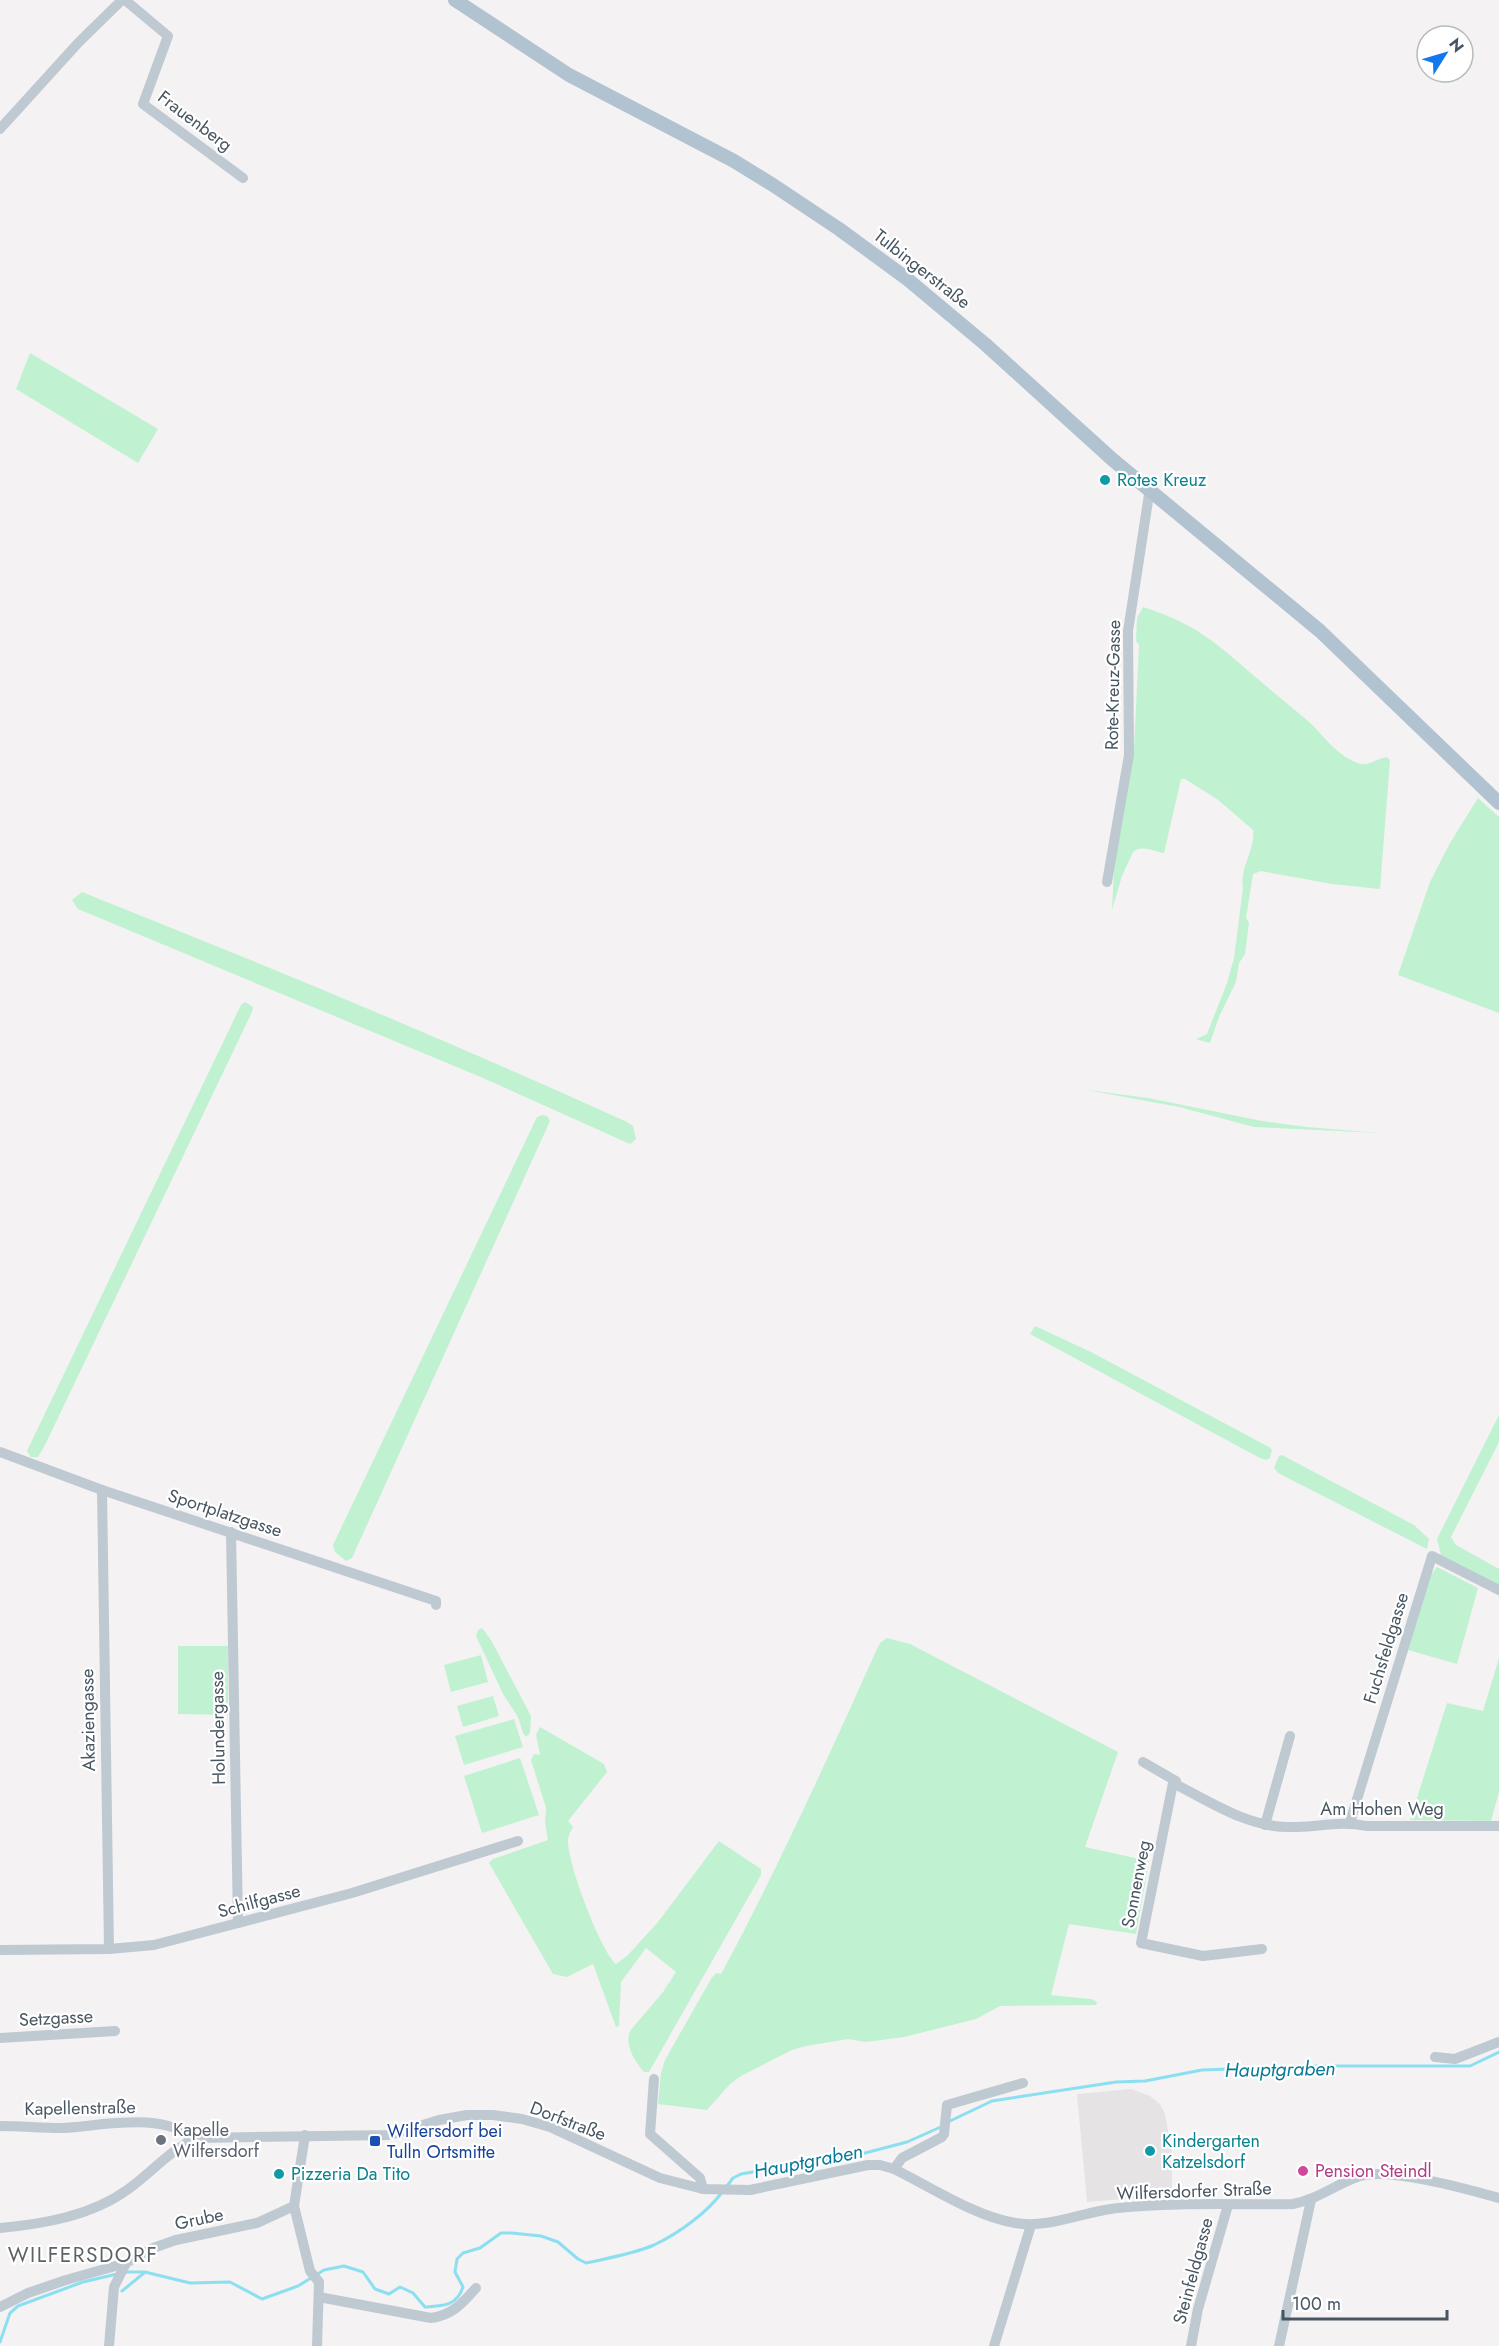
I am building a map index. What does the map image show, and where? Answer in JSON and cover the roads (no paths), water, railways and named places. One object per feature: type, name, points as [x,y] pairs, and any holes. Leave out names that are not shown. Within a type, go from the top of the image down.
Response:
[{"type":"main road","name":"Tulbingerstraße","points":[[455,0],[569,75],[734,161],[839,229],[949,312],[1113,460],[1320,631],[1499,803]]},
{"type":"street","points":[[0,129],[79,42],[124,0]]},
{"type":"street","name":"Frauenberg","points":[[124,0],[168,36],[143,104],[243,177]]},
{"type":"street","name":"Rote-Kreuz-Gasse","points":[[1107,882],[1129,755],[1128,631],[1149,488]]},
{"type":"street","name":"Sportplatzgasse","points":[[0,1452],[102,1490],[436,1601],[436,1605]]},
{"type":"street","name":"Akaziengasse","points":[[102,1490],[109,1949]]},
{"type":"street","name":"Holundergasse","points":[[231,1532],[238,1923]]},
{"type":"street","name":"Fuchsfeldgasse","points":[[1350,1822],[1432,1556],[1499,1590]]},
{"type":"street","points":[[1265,1825],[1290,1736]]},
{"type":"street","name":"Am Hohen Weg","points":[[1143,1762],[1176,1781],[1173,1783],[1250,1821],[1265,1825],[1287,1827],[1350,1822],[1366,1826],[1499,1826]]},
{"type":"street","name":"Sonnenweg","points":[[1173,1783],[1141,1943],[1203,1956],[1262,1949]]},
{"type":"street","name":"Schilfgasse","points":[[0,1950],[109,1949],[154,1945],[352,1893],[518,1841]]},
{"type":"street","name":"Setzgasse","points":[[0,2038],[115,2031]]},
{"type":"street","points":[[1435,2057],[1455,2059],[1499,2042]]},
{"type":"street","points":[[654,2079],[649,2128],[651,2134],[700,2178],[703,2188]]},
{"type":"street","points":[[894,2169],[902,2158],[942,2137],[947,2105],[1023,2084]]},
{"type":"street","name":"Dorfstraße","points":[[192,2140],[209,2136],[390,2135],[439,2120],[467,2115],[493,2115],[522,2119],[550,2127],[660,2178],[717,2190],[750,2190]]},
{"type":"street","name":"Kapellenstraße","points":[[0,2126],[58,2128],[131,2122],[176,2129],[184,2132],[192,2140]]},
{"type":"street","points":[[305,2135],[294,2206],[309,2271],[318,2282],[317,2346]]},
{"type":"street","points":[[0,2228],[42,2223],[99,2206],[127,2190],[192,2140]]},
{"type":"street","name":"Wilfersdorfer Straße","points":[[750,2190],[868,2165],[880,2165],[894,2169],[983,2213],[999,2219],[1031,2225],[1117,2208],[1293,2204],[1311,2200],[1359,2176],[1391,2174],[1499,2198]]},
{"type":"street","points":[[1279,2346],[1311,2200]]},
{"type":"street","name":"Steinfeldgasse","points":[[1191,2346],[1198,2309],[1228,2205]]},
{"type":"street","name":"Grube","points":[[0,2307],[28,2293],[66,2280],[124,2266],[153,2248],[176,2240],[257,2223],[294,2206]]},
{"type":"street","points":[[994,2346],[1031,2225]]},
{"type":"street","points":[[109,2346],[114,2287],[124,2266]]},
{"type":"street","points":[[319,2297],[431,2318],[442,2317],[459,2308],[476,2288]]},
{"type":"waterway","name":"Hauptgraben","points":[[948,2122],[992,2101],[1116,2082],[1145,2081],[1202,2070],[1313,2066],[1470,2066],[1499,2052]]},
{"type":"waterway","name":"Hauptgraben","points":[[727,2186],[733,2178],[741,2174],[865,2153],[907,2142],[943,2126]]},
{"type":"waterway","name":"Hauptgraben","points":[[126,2272],[145,2272],[190,2283],[230,2282],[262,2299],[298,2286],[324,2270],[344,2266],[363,2272],[375,2289],[389,2294],[400,2287],[413,2293],[425,2307],[438,2306],[448,2304],[457,2298],[463,2287],[455,2272],[457,2259],[463,2253],[480,2248],[501,2233],[541,2236],[558,2242],[586,2263],[621,2256],[654,2245],[701,2215],[723,2191]]},
{"type":"waterway","points":[[122,2291],[144,2273]]},
{"type":"waterway","name":"Hauptgraben","points":[[0,2342],[10,2313],[18,2306],[83,2282],[117,2274]]},
{"type":"place","name":"Rotes Kreuz","points":[[1105,480]]},
{"type":"place","name":"Kapelle Wilfersdorf","points":[[161,2140]]},
{"type":"place","name":"Wilfersdorf bei Tulln Ortsmitte","points":[[375,2141]]},
{"type":"place","name":"Kindergarten Katzelsdorf","points":[[1150,2151]]},
{"type":"place","name":"Pension Steindl","points":[[1303,2171]]},
{"type":"place","name":"Pizzeria Da Tito","points":[[279,2174]]},
{"type":"district","name":"WILFERSDORF","points":[[83,2255]]}]
